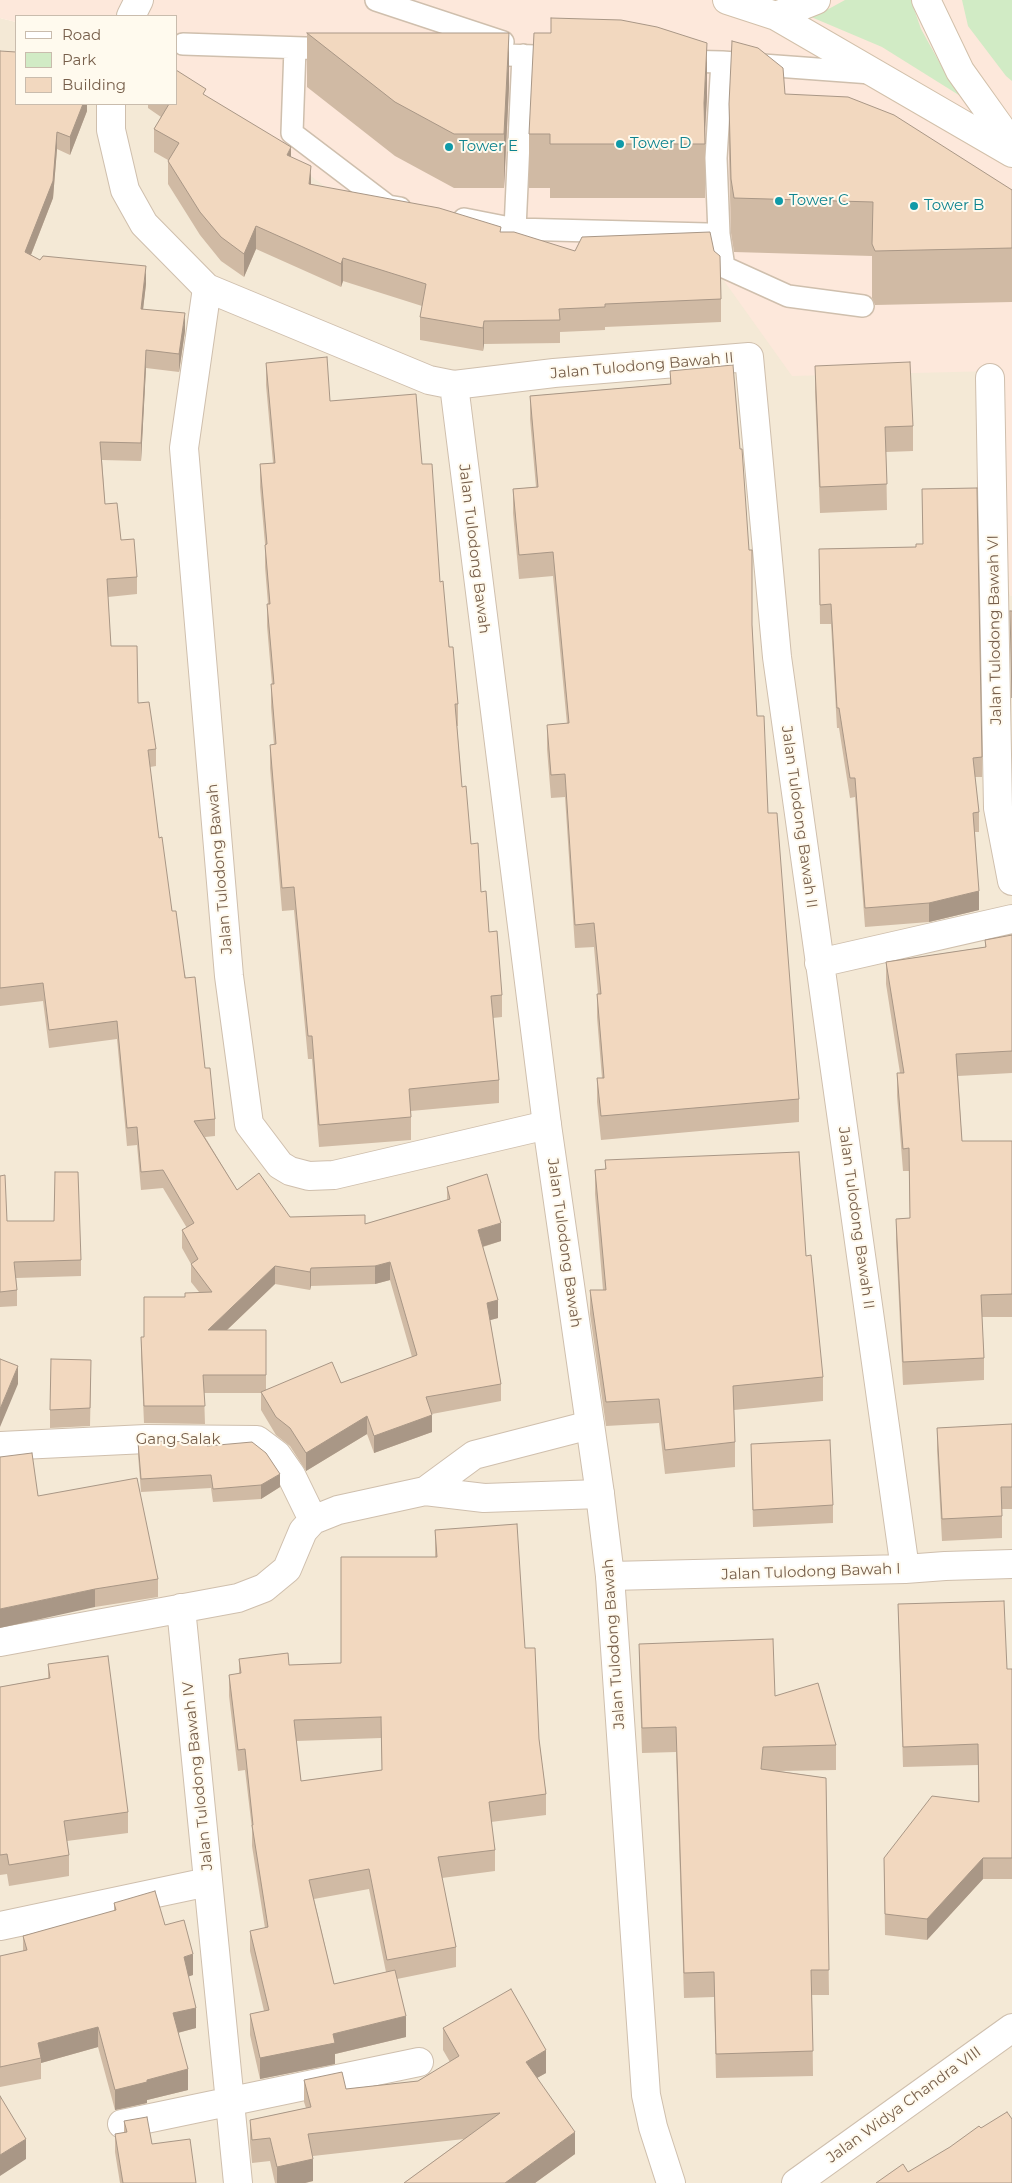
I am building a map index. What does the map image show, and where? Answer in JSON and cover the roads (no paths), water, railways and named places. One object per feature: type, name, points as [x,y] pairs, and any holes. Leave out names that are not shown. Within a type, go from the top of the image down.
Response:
[{"type":"street","points":[[132,15],[139,0]]},
{"type":"street","points":[[727,0],[776,16],[879,74],[1012,153]]},
{"type":"street","points":[[776,16],[816,0]]},
{"type":"street","points":[[926,0],[960,71],[1012,144]]},
{"type":"street","points":[[111,105],[111,130],[125,190],[144,224],[207,288],[429,380],[454,385]]},
{"type":"street","name":"Jalan Tulodong Bawah","points":[[207,288],[184,448],[230,976],[249,1124],[280,1166],[309,1176],[334,1175],[547,1125]]},
{"type":"street","name":"Jalan Tulodong Bawah II","points":[[454,385],[554,373],[749,357],[777,657],[906,1569]]},
{"type":"street","name":"Jalan Tulodong Bawah VI","points":[[990,378],[1005,809],[1012,881]]},
{"type":"street","name":"Jalan Tulodong Bawah","points":[[454,385],[547,1125],[610,1576],[646,2095],[653,2128],[668,2174],[688,2183]]},
{"type":"street","points":[[819,963],[1012,919]]},
{"type":"street","points":[[424,1491],[474,1455],[590,1425]]},
{"type":"street","name":"Gang Salak","points":[[0,1446],[146,1439],[257,1440],[277,1455],[291,1475],[313,1520]]},
{"type":"street","points":[[0,1642],[238,1598],[264,1588],[286,1569],[303,1531],[313,1520],[338,1510],[424,1491],[484,1498],[600,1494]]},
{"type":"street","name":"Jalan Tulodong Bawah I","points":[[610,1576],[906,1569],[1012,1564]]},
{"type":"street","name":"Jalan Tulodong Bawah IV","points":[[0,1926],[208,1882],[181,1608]]},
{"type":"street","points":[[208,1882],[238,2183]]},
{"type":"street","name":"Jalan Widya Chandra VIII","points":[[796,2183],[1012,2028]]},
{"type":"street","points":[[122,2124],[419,2062]]},
{"type":"lane","points":[[376,0],[546,57]]},
{"type":"lane","points":[[183,44],[354,50]]},
{"type":"lane","points":[[295,48],[292,133],[388,206],[418,211]]},
{"type":"lane","points":[[464,54],[585,58]]},
{"type":"lane","points":[[515,228],[524,56]]},
{"type":"lane","points":[[663,60],[722,62],[879,74]]},
{"type":"lane","points":[[722,62],[716,158],[719,234],[724,267],[788,296],[863,306]]},
{"type":"lane","points":[[447,216],[515,228],[719,234]]},
{"type":"place","name":"Tower D","points":[[620,144]]},
{"type":"place","name":"Tower E","points":[[449,147]]},
{"type":"place","name":"Tower C","points":[[779,201]]},
{"type":"place","name":"Tower B","points":[[914,206]]}]
